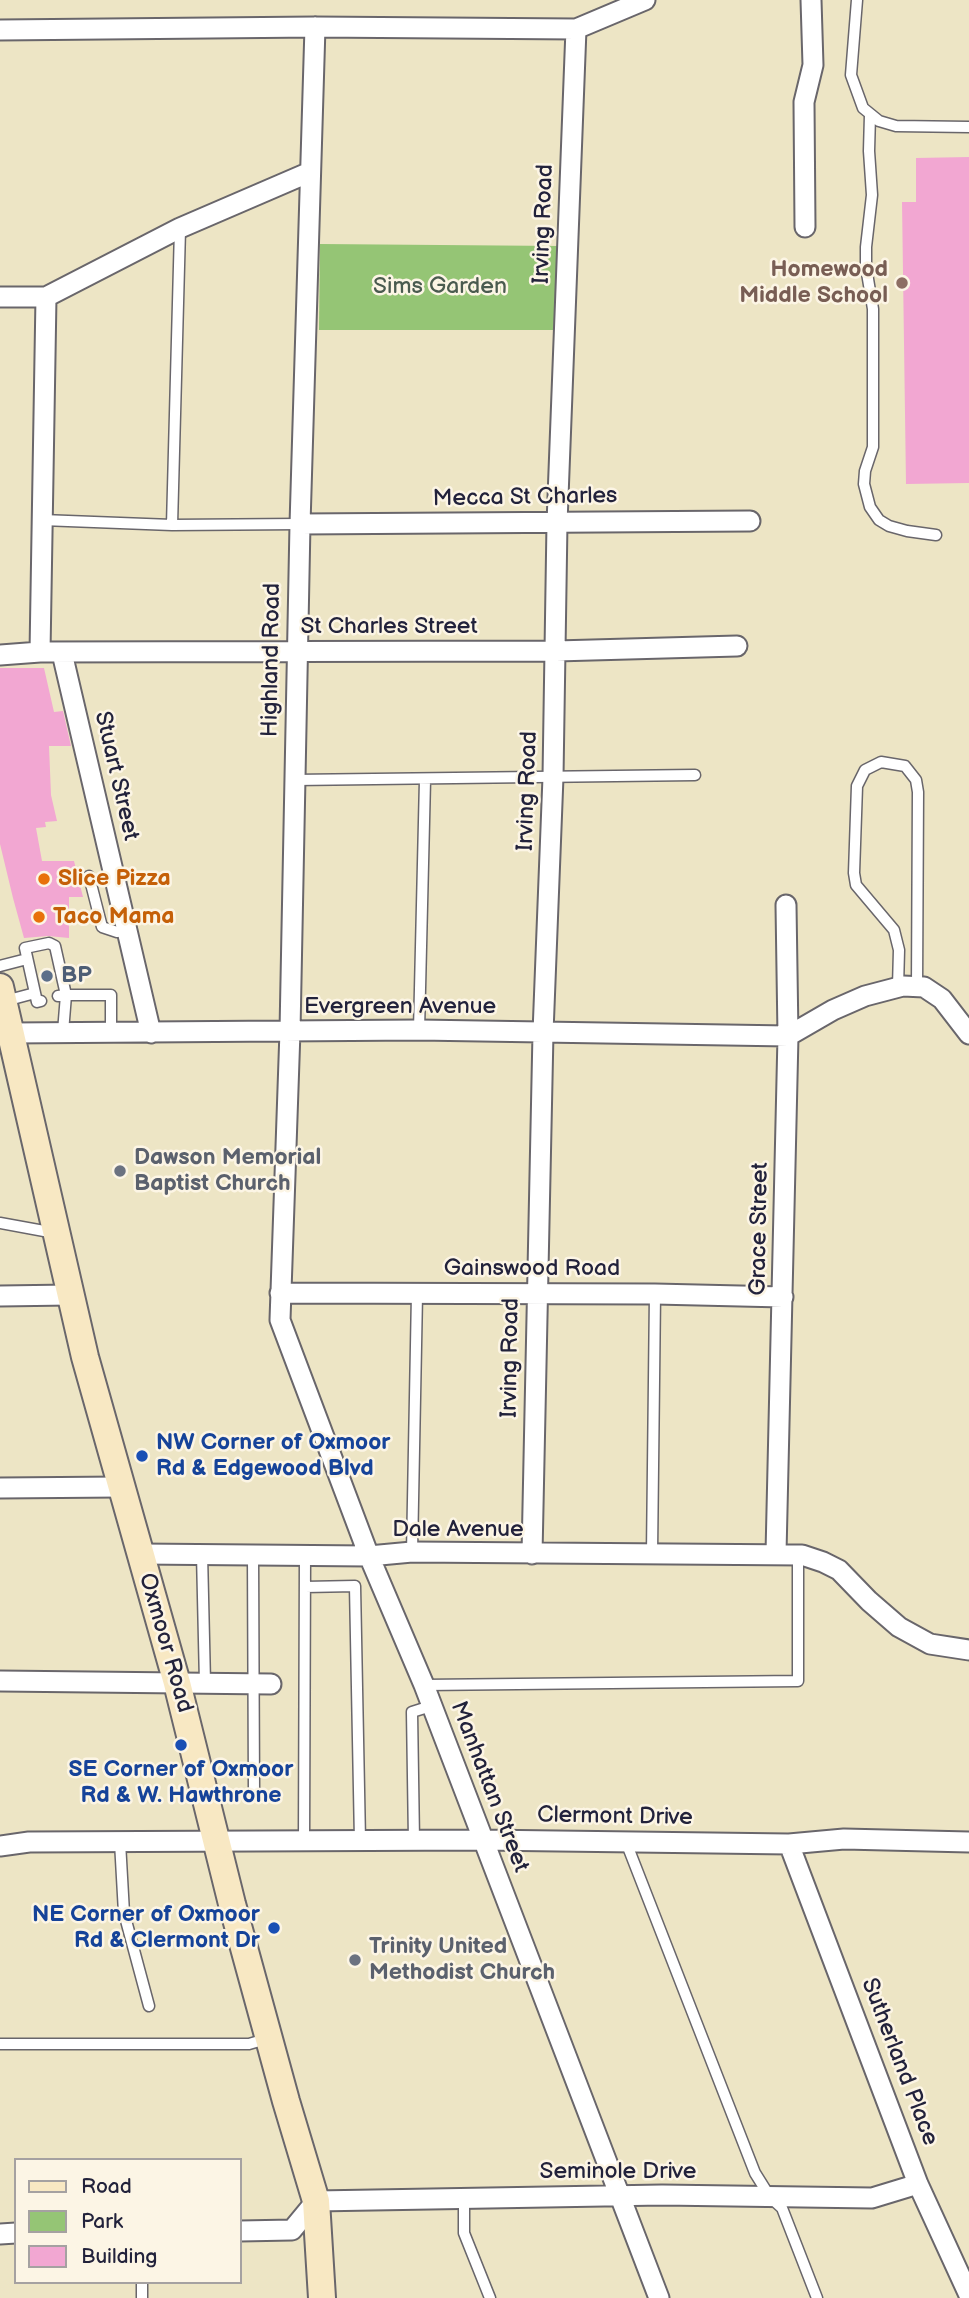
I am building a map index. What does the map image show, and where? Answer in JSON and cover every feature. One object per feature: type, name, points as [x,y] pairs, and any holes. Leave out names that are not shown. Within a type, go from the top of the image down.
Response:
[{"type":"main road","name":"Oxmoor Road","points":[[2,994],[70,1295],[316,2201],[322,2298]]},
{"type":"street","points":[[0,30],[315,27],[576,29],[645,0]]},
{"type":"street","points":[[805,227],[804,113],[813,65],[811,0]]},
{"type":"street","name":"Highland Road","points":[[280,1293],[290,1031],[300,524],[315,27]]},
{"type":"street","name":"Irving Road","points":[[532,1554],[536,1295],[553,777],[557,523],[576,29]]},
{"type":"street","points":[[0,297],[46,298],[180,228],[310,172]]},
{"type":"street","points":[[40,652],[46,298]]},
{"type":"street","name":"Mecca St Charles","points":[[300,524],[681,520],[750,522]]},
{"type":"street","name":"St Charles Street","points":[[0,655],[40,652],[556,651],[737,646]]},
{"type":"street","name":"Stuart Street","points":[[62,653],[151,1033]]},
{"type":"street","name":"Grace Street","points":[[776,1553],[788,1036],[786,905]]},
{"type":"street","points":[[788,1036],[832,1010],[865,996],[908,987],[924,987],[942,999],[969,1034]]},
{"type":"street","name":"Evergreen Avenue","points":[[11,1033],[419,1030],[788,1036]]},
{"type":"street","name":"Gainswood Road","points":[[280,1293],[783,1297]]},
{"type":"street","name":"Manhattan Street","points":[[280,1293],[280,1320],[369,1556],[424,1685],[481,1840],[659,2298]]},
{"type":"street","points":[[0,1296],[70,1295]]},
{"type":"street","points":[[0,1488],[120,1487]]},
{"type":"street","name":"Dale Avenue","points":[[140,1554],[369,1556],[412,1552],[798,1555],[839,1570],[899,1627],[930,1644],[969,1650]]},
{"type":"street","points":[[0,1681],[262,1684]]},
{"type":"street","name":"Clermont Drive","points":[[0,1846],[29,1842],[481,1840],[789,1844],[844,1839],[969,1842]]},
{"type":"street","name":"Sutherland Place","points":[[789,1844],[918,2184],[969,2295]]},
{"type":"street","name":"Seminole Drive","points":[[316,2201],[662,2195],[872,2198],[918,2184]]},
{"type":"street","points":[[242,2231],[292,2230],[316,2201]]},
{"type":"lane","points":[[857,0],[851,75],[863,108],[879,121],[907,127],[969,127]]},
{"type":"lane","points":[[870,115],[872,195],[866,267],[873,309],[873,447],[865,471],[865,491],[878,520],[907,531],[936,535]]},
{"type":"lane","points":[[172,525],[180,228]]},
{"type":"lane","points":[[42,520],[172,525],[300,524]]},
{"type":"lane","points":[[881,762],[905,766],[916,780],[918,792],[908,987],[894,930],[856,885],[854,873],[856,786],[865,770],[881,762]]},
{"type":"lane","points":[[294,780],[695,775]]},
{"type":"lane","points":[[419,1030],[425,780]]},
{"type":"lane","points":[[89,876],[102,927],[117,932],[128,930]]},
{"type":"lane","points":[[2,994],[38,997],[25,948],[49,943],[55,946],[54,963],[62,995],[63,1032]]},
{"type":"lane","points":[[0,966],[30,965]]},
{"type":"lane","points":[[62,995],[111,995],[111,1033]]},
{"type":"lane","points":[[0,1223],[55,1233]]},
{"type":"lane","points":[[412,1552],[417,1294]]},
{"type":"lane","points":[[652,1553],[655,1294]]},
{"type":"lane","points":[[202,1554],[205,1683]]},
{"type":"lane","points":[[253,1555],[262,1684],[254,1792]]},
{"type":"lane","points":[[304,1842],[305,1555]]},
{"type":"lane","points":[[424,1685],[798,1681],[798,1555]]},
{"type":"lane","points":[[305,1587],[355,1586],[360,1842]]},
{"type":"lane","points":[[414,1841],[412,1712],[431,1706]]},
{"type":"lane","points":[[120,1842],[124,1913],[149,2006]]},
{"type":"lane","points":[[626,1842],[755,2174],[770,2197],[782,2208],[817,2298]]},
{"type":"lane","points":[[0,2044],[248,2044],[270,2038]]},
{"type":"lane","points":[[464,2197],[464,2233],[490,2298]]},
{"type":"green space","name":"Sims Garden","points":[[320,244],[560,246],[558,330],[319,330]]},
{"type":"building","points":[[969,157],[969,483],[906,484],[902,202],[916,202],[916,158]]},
{"type":"building","points":[[0,668],[44,668],[54,712],[63,711],[71,746],[49,746],[51,795],[57,821],[45,822],[46,827],[36,828],[42,861],[74,861],[83,897],[69,897],[69,938],[24,938],[13,898],[0,844]]},
{"type":"place","name":"Homewood Middle School","points":[[902,283]]},
{"type":"place","name":"Slice Pizza","points":[[44,879]]},
{"type":"place","name":"Taco Mama","points":[[39,917]]},
{"type":"place","name":"BP","points":[[47,976]]},
{"type":"place","name":"Dawson Memorial Baptist Church","points":[[120,1171]]},
{"type":"place","name":"NW Corner of Oxmoor Rd & Edgewood Blvd","points":[[142,1456]]},
{"type":"place","name":"SE Corner of Oxmoor Rd & W. Hawthrone","points":[[181,1745]]},
{"type":"place","name":"NE Corner of Oxmoor Rd & Clermont Dr","points":[[274,1928]]},
{"type":"place","name":"Trinity United Methodist Church","points":[[355,1960]]}]
